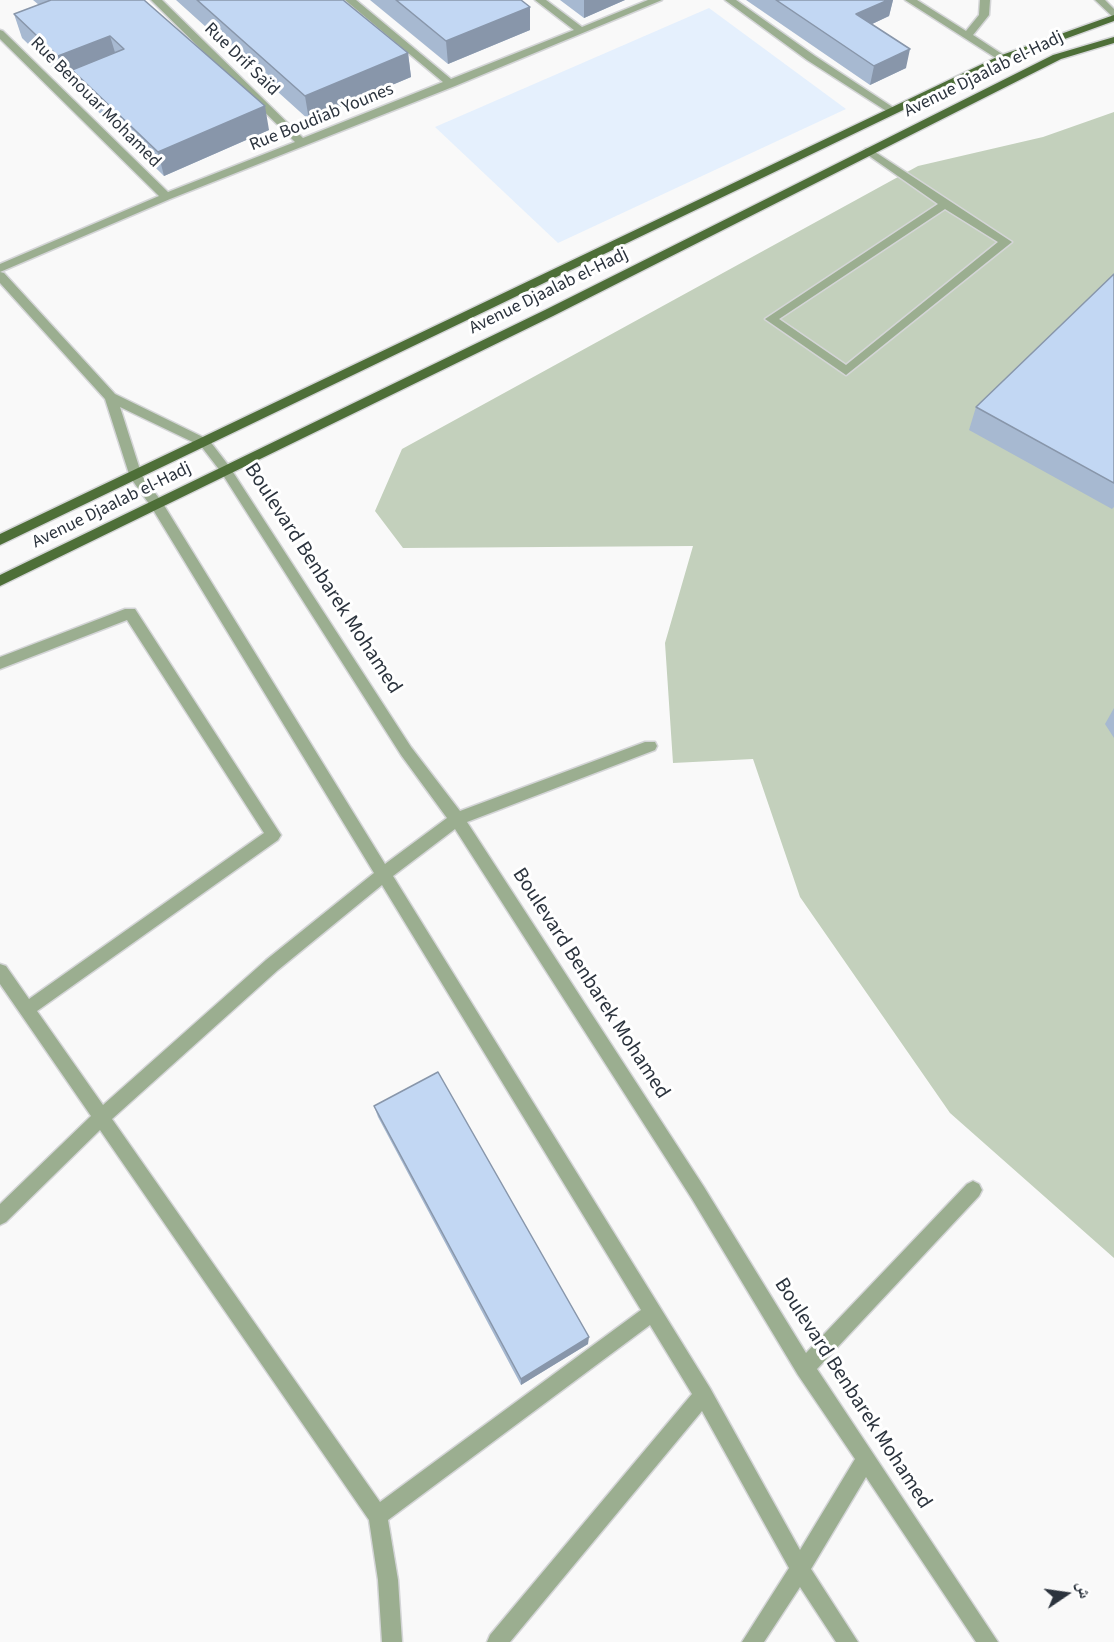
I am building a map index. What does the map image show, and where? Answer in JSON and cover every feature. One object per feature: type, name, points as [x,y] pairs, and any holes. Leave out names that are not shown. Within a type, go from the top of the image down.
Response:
[{"type":"main road","name":"Avenue Djaalab el-Hadj","points":[[0,540],[136,477],[343,374],[892,110],[1003,58],[1114,17]]},
{"type":"main road","name":"Avenue Djaalab el-Hadj","points":[[0,581],[549,313],[1057,57],[1114,40]]},
{"type":"street","name":"Rue Drif Saïd","points":[[156,0],[302,143]]},
{"type":"street","points":[[350,0],[451,84]]},
{"type":"street","points":[[540,0],[582,31]]},
{"type":"street","name":"Rue Boudiab Younes","points":[[0,268],[166,197],[657,0]]},
{"type":"street","points":[[730,0],[811,58],[892,110]]},
{"type":"street","points":[[910,0],[968,34],[1003,58]]},
{"type":"street","points":[[968,34],[982,22],[986,7],[985,0]]},
{"type":"street","points":[[1100,0],[1114,17]]},
{"type":"street","name":"Rue Benouar Mohamed","points":[[0,33],[166,197]]},
{"type":"street","points":[[869,151],[945,204],[1006,242],[846,371],[771,319],[945,204]]},
{"type":"street","name":"Boulevard Benbarek Mohamed","points":[[0,276],[111,397],[205,443],[225,470],[406,751],[457,819],[698,1192],[805,1368],[988,1642]]},
{"type":"street","name":"Boulevard Benbarek Mohamed","points":[[111,397],[136,477],[157,505],[385,873],[703,1395],[800,1569],[848,1642]]},
{"type":"street","points":[[0,663],[130,613],[273,835],[27,1009]]},
{"type":"street","points":[[0,1216],[101,1118],[272,965],[385,873],[457,819],[650,746]]},
{"type":"street","points":[[0,971],[378,1516],[388,1580],[392,1642]]},
{"type":"street","points":[[805,1368],[974,1190]]},
{"type":"street","points":[[378,1516],[652,1312]]},
{"type":"street","points":[[497,1642],[703,1395]]},
{"type":"street","points":[[752,1642],[800,1569],[866,1459]]},
{"type":"shaded area","points":[[709,8],[846,109],[558,243],[435,127]]},
{"type":"green space","points":[[1114,112],[1114,1258],[950,1113],[800,897],[753,759],[673,763],[665,643],[693,546],[403,548],[375,511],[402,449],[918,166],[1043,137]]},
{"type":"building","points":[[51,0],[144,0],[265,106],[158,152],[72,70],[124,49],[110,36],[58,56],[14,14]]},
{"type":"building","points":[[197,0],[343,0],[408,53],[305,96]]},
{"type":"building","points":[[396,0],[521,0],[530,7],[446,41]]},
{"type":"building","points":[[776,0],[888,0],[856,14],[910,49],[874,66]]},
{"type":"building","points":[[1114,274],[1114,483],[976,407]]},
{"type":"building","points":[[438,1072],[589,1337],[521,1379],[374,1106]]}]
